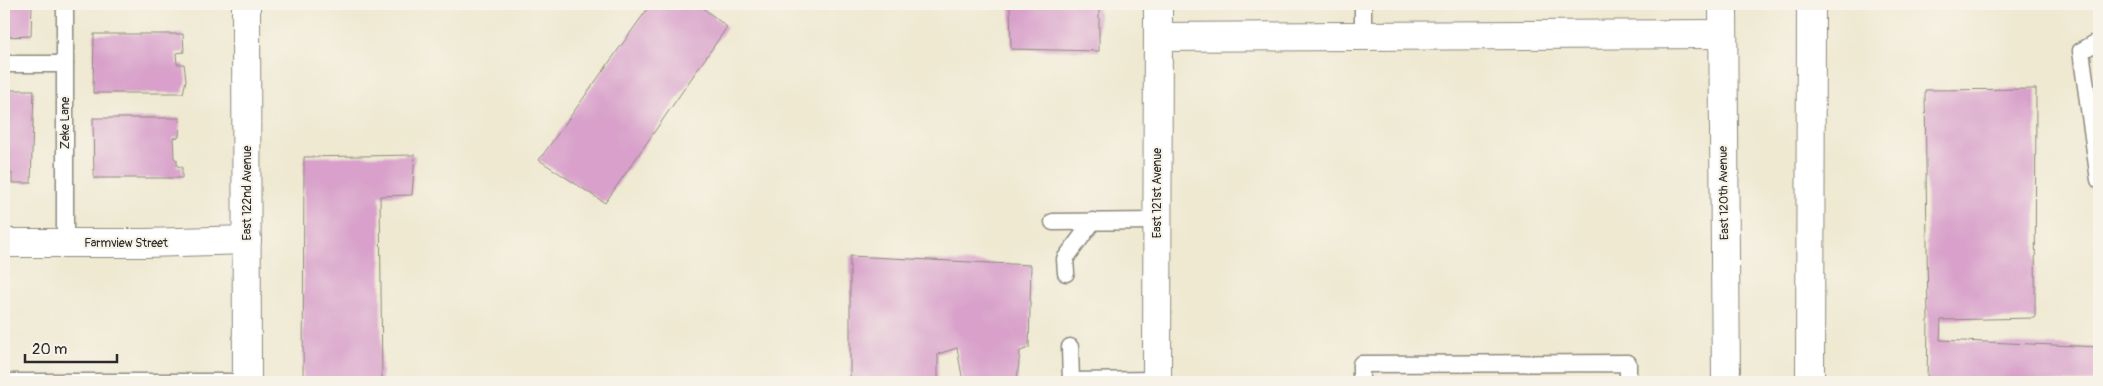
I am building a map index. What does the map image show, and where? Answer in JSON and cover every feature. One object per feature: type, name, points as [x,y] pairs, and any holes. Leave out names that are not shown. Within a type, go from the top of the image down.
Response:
[{"type":"street","name":"East 122nd Avenue","points":[[246,4],[247,382]]},
{"type":"street","name":"East 121st Avenue","points":[[1157,381],[1158,4]]},
{"type":"street","name":"East 120th Avenue","points":[[1722,4],[1726,382]]},
{"type":"street","points":[[1810,382],[1811,4]]},
{"type":"street","points":[[1158,37],[1722,34]]},
{"type":"street","name":"Farmview Street","points":[[4,243],[146,243],[247,240]]},
{"type":"lane","name":"Zeke Lane","points":[[64,4],[65,243]]},
{"type":"lane","points":[[1363,4],[1363,37]]},
{"type":"lane","points":[[2099,41],[2081,51],[2099,180]]},
{"type":"lane","points":[[4,64],[65,64]]},
{"type":"lane","points":[[1066,273],[1065,259],[1093,221]]},
{"type":"lane","points":[[1052,222],[1157,221]]},
{"type":"lane","points":[[1070,347],[1071,382],[1157,381]]},
{"type":"lane","points":[[1361,382],[1361,364],[1628,363],[1628,382]]},
{"type":"lane","points":[[4,382],[247,382]]},
{"type":"building","points":[[4,4],[32,4],[31,36],[4,37]]},
{"type":"building","points":[[94,4],[183,4],[182,7],[94,7]]},
{"type":"building","points":[[651,4],[698,4],[727,27],[605,203],[539,160]]},
{"type":"building","points":[[1010,4],[1099,4],[1099,51],[1011,49]]},
{"type":"building","points":[[94,34],[183,34],[184,52],[176,53],[177,64],[184,64],[186,80],[183,93],[93,93]]},
{"type":"building","points":[[2036,89],[2035,318],[1941,320],[1940,340],[2099,347],[2099,382],[1927,382],[1925,90]]},
{"type":"building","points":[[4,90],[34,90],[31,183],[12,183],[12,173],[4,173]]},
{"type":"building","points":[[93,118],[180,118],[179,137],[173,138],[174,158],[177,160],[177,166],[182,167],[182,178],[94,178]]},
{"type":"building","points":[[415,155],[412,195],[380,196],[382,382],[303,382],[304,157]]},
{"type":"building","points":[[850,256],[1031,265],[1029,348],[1020,351],[1017,382],[963,382],[957,348],[938,354],[938,382],[850,382]]}]
